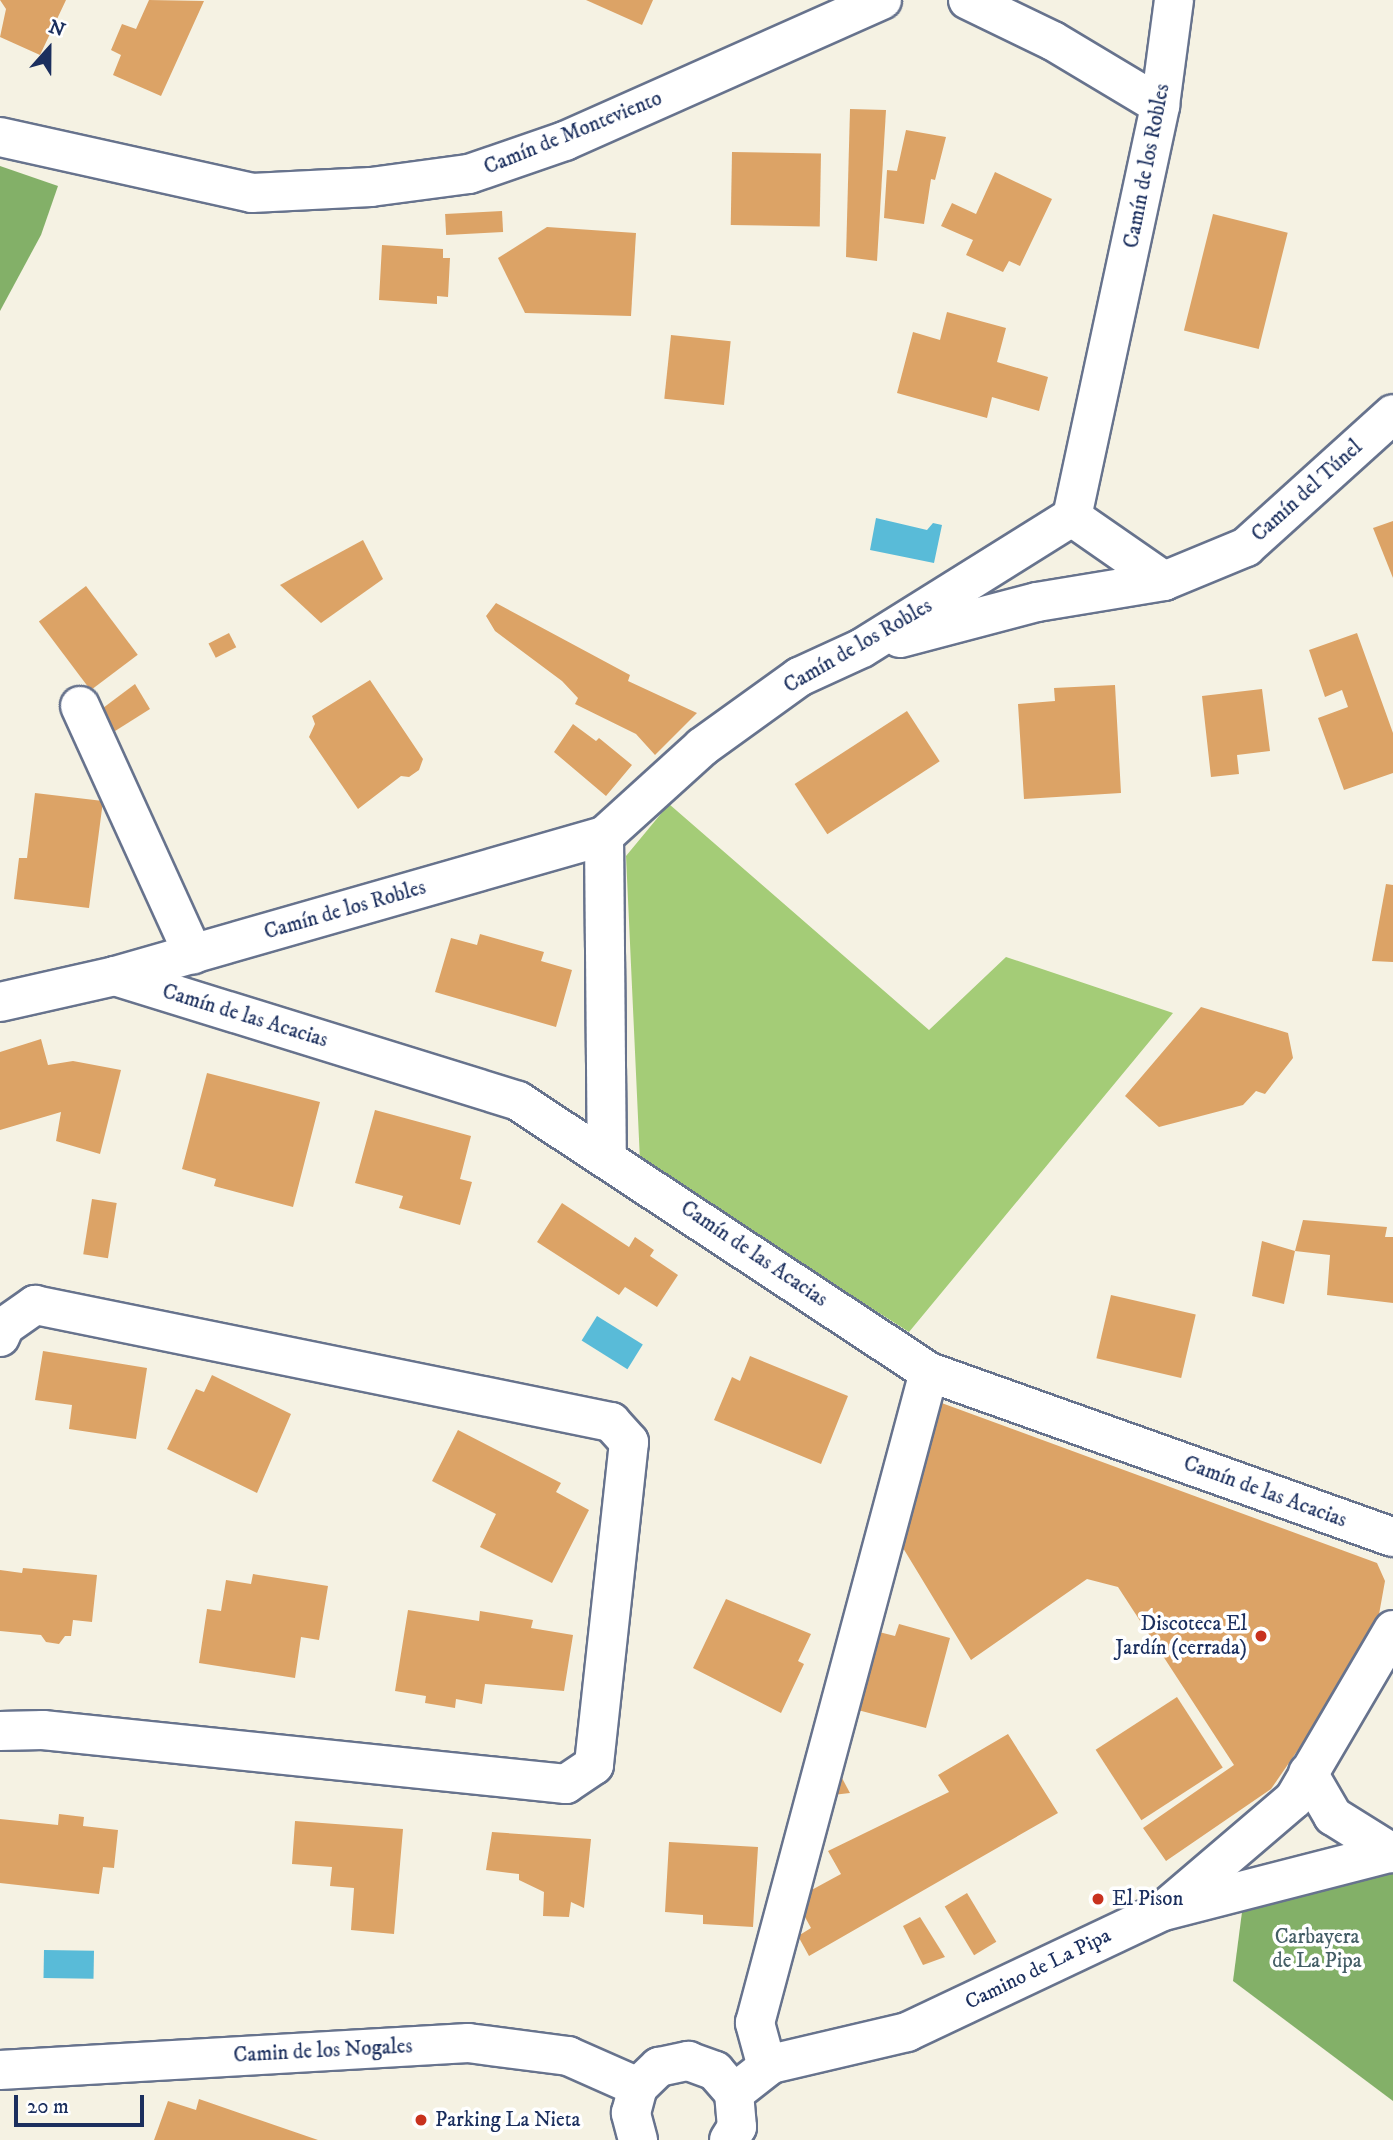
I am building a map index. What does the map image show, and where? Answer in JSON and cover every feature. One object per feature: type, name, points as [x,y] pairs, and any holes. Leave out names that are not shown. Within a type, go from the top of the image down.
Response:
[{"type":"street","name":"Camín de Monteviento","points":[[0,137],[252,193],[371,187],[469,174],[565,141],[882,0]]},
{"type":"street","points":[[968,0],[1053,41],[1160,105]]},
{"type":"street","name":"Camín de los Robles","points":[[0,1002],[115,976],[604,836],[702,747],[799,677],[862,648],[1072,517],[1160,105],[1174,0]]},
{"type":"street","name":"Camín del Túnel","points":[[862,648],[1037,602],[1164,581],[1246,547],[1393,414]]},
{"type":"street","points":[[1072,517],[1164,581]]},
{"type":"street","points":[[80,706],[193,954]]},
{"type":"street","points":[[604,836],[607,1156]]},
{"type":"street","name":"Camín de las Acacias","points":[[115,976],[518,1101],[607,1156],[929,1372],[1393,1537]]},
{"type":"street","points":[[0,1336],[5,1326],[35,1305],[611,1422],[629,1442],[594,1765],[566,1784],[43,1730],[0,1731]]},
{"type":"street","points":[[767,2067],[755,2023],[929,1372]]},
{"type":"street","points":[[1163,1911],[1294,1799],[1393,1630]]},
{"type":"street","points":[[1308,1773],[1334,1816],[1393,1852]]},
{"type":"street","name":"Camino de La Pipa","points":[[734,2093],[767,2067],[907,2032],[1163,1911],[1393,1852]]},
{"type":"street","name":"Camin de los Nogales","points":[[0,2070],[468,2043],[568,2056],[638,2087]]},
{"type":"street","points":[[638,2140],[631,2113],[638,2087],[659,2067],[688,2061],[715,2071],[734,2093],[737,2127],[729,2140]]},
{"type":"green space","points":[[0,166],[58,186],[41,235],[0,311]]},
{"type":"green space","points":[[669,804],[929,1030],[1006,957],[1173,1013],[909,1332],[640,1161],[626,856]]},
{"type":"green space","name":"Carbayera de La Pipa","points":[[1393,1852],[1393,2101],[1233,1981],[1245,1889]]},
{"type":"water","points":[[876,518],[927,530],[933,523],[942,525],[934,563],[870,550]]},
{"type":"water","points":[[597,1316],[643,1345],[627,1369],[582,1341]]},
{"type":"water","points":[[44,1950],[94,1951],[94,1979],[44,1978]]},
{"type":"building","points":[[0,0],[66,0],[40,55],[0,37],[6,9]]},
{"type":"building","points":[[149,0],[204,1],[161,96],[113,75],[121,55],[111,50],[122,24],[136,29]]},
{"type":"building","points":[[586,0],[653,0],[642,25]]},
{"type":"building","points":[[850,109],[886,110],[877,261],[846,257]]},
{"type":"building","points":[[906,130],[946,137],[935,180],[931,179],[924,224],[884,218],[887,170],[897,171]]},
{"type":"building","points":[[732,152],[821,154],[820,227],[731,225]]},
{"type":"building","points":[[995,172],[1052,199],[1020,266],[1009,261],[1003,272],[966,255],[973,240],[941,226],[952,203],[976,214]]},
{"type":"building","points":[[502,211],[503,232],[446,235],[445,214]]},
{"type":"building","points":[[1213,214],[1288,233],[1259,349],[1184,330]]},
{"type":"building","points":[[547,227],[636,233],[631,316],[525,313],[498,258]]},
{"type":"building","points":[[382,245],[443,249],[443,258],[450,258],[448,297],[437,296],[437,304],[379,300]]},
{"type":"building","points":[[947,312],[1006,328],[997,362],[1048,377],[1039,411],[992,397],[987,418],[897,393],[913,332],[940,340]]},
{"type":"building","points":[[671,335],[731,341],[724,405],[664,399]]},
{"type":"building","points":[[1393,521],[1393,578],[1373,528]]},
{"type":"building","points":[[363,540],[383,579],[321,623],[280,585]]},
{"type":"building","points":[[86,586],[138,655],[91,690],[39,622]]},
{"type":"building","points":[[496,603],[630,675],[628,681],[697,713],[655,755],[636,734],[575,704],[578,698],[562,681],[495,631],[486,616]]},
{"type":"building","points":[[229,633],[236,647],[216,658],[209,643]]},
{"type":"building","points":[[1357,633],[1393,733],[1393,773],[1344,790],[1318,718],[1348,707],[1342,690],[1325,697],[1309,650]]},
{"type":"building","points":[[370,680],[423,759],[419,770],[409,777],[401,776],[358,809],[309,737],[315,724],[312,716]]},
{"type":"building","points":[[135,684],[150,709],[104,738],[91,717]]},
{"type":"building","points":[[1115,685],[1121,793],[1024,799],[1018,704],[1055,701],[1054,688]]},
{"type":"building","points":[[1262,689],[1270,751],[1237,755],[1239,774],[1211,777],[1202,696]]},
{"type":"building","points":[[907,711],[940,761],[827,834],[795,784]]},
{"type":"building","points":[[573,724],[596,741],[599,738],[632,765],[606,796],[554,752]]},
{"type":"building","points":[[35,793],[103,801],[89,908],[14,899],[19,858],[27,858]]},
{"type":"building","points":[[1386,884],[1393,885],[1393,962],[1372,961]]},
{"type":"building","points":[[480,934],[544,952],[541,961],[572,970],[556,1027],[435,992],[451,938],[477,945]]},
{"type":"building","points":[[1201,1007],[1288,1033],[1293,1058],[1265,1094],[1256,1091],[1243,1105],[1159,1127],[1125,1096]]},
{"type":"building","points":[[41,1039],[48,1065],[73,1061],[121,1070],[100,1154],[56,1141],[61,1112],[0,1130],[0,1052]]},
{"type":"building","points":[[207,1073],[320,1102],[293,1207],[214,1186],[216,1179],[182,1169]]},
{"type":"building","points":[[375,1110],[471,1136],[460,1179],[472,1182],[460,1225],[399,1208],[403,1196],[355,1183]]},
{"type":"building","points":[[92,1199],[117,1203],[108,1258],[83,1254]]},
{"type":"building","points":[[562,1203],[629,1247],[635,1237],[654,1250],[650,1256],[678,1275],[657,1307],[625,1287],[619,1295],[537,1242]]},
{"type":"building","points":[[1303,1220],[1387,1227],[1385,1237],[1393,1237],[1393,1303],[1327,1295],[1330,1255],[1295,1251]]},
{"type":"building","points":[[1262,1241],[1295,1251],[1284,1304],[1252,1296]]},
{"type":"building","points":[[1111,1295],[1196,1315],[1181,1378],[1096,1358]]},
{"type":"building","points":[[43,1351],[147,1368],[136,1439],[69,1429],[72,1405],[35,1400]]},
{"type":"building","points":[[750,1356],[848,1396],[821,1464],[714,1420],[732,1377],[740,1381]]},
{"type":"building","points":[[212,1375],[291,1414],[257,1493],[167,1449],[196,1389],[204,1392]]},
{"type":"building","name":"Discoteca El Jardín (cerrada)","points":[[928,1398],[1377,1563],[1385,1581],[1378,1620],[1366,1651],[1271,1789],[1166,1861],[1143,1828],[1234,1765],[1118,1587],[1087,1579],[971,1660],[900,1543]]},
{"type":"building","points":[[458,1430],[561,1483],[556,1492],[589,1510],[552,1583],[480,1547],[496,1514],[432,1481]]},
{"type":"building","points":[[23,1568],[97,1575],[92,1622],[73,1620],[71,1636],[65,1636],[59,1644],[46,1642],[41,1635],[0,1631],[0,1570],[22,1573]]},
{"type":"building","points":[[253,1574],[328,1586],[319,1640],[301,1637],[295,1678],[199,1663],[207,1609],[221,1611],[226,1580],[251,1584]]},
{"type":"building","points":[[726,1599],[811,1634],[798,1661],[804,1664],[781,1713],[693,1668]]},
{"type":"building","points":[[408,1610],[479,1621],[480,1611],[533,1620],[531,1628],[573,1635],[564,1691],[485,1684],[482,1704],[456,1699],[455,1708],[425,1703],[426,1696],[395,1691]]},
{"type":"building","points":[[899,1624],[950,1638],[926,1728],[854,1709],[875,1631],[895,1636]]},
{"type":"building","points":[[1177,1697],[1223,1767],[1141,1820],[1096,1750]]},
{"type":"building","points":[[1008,1734],[1058,1813],[809,1956],[798,1936],[811,1928],[795,1899],[841,1874],[828,1851],[949,1792],[938,1775]]},
{"type":"building","points":[[835,1765],[850,1793],[824,1796]]},
{"type":"building","points":[[59,1814],[84,1817],[83,1826],[118,1830],[114,1868],[103,1867],[99,1894],[0,1883],[0,1819],[58,1825]]},
{"type":"building","points":[[295,1821],[403,1829],[394,1934],[351,1930],[354,1888],[330,1886],[332,1867],[292,1864]]},
{"type":"building","points":[[492,1832],[591,1839],[584,1908],[571,1902],[569,1917],[543,1916],[544,1892],[519,1880],[519,1874],[486,1870]]},
{"type":"building","points":[[669,1842],[758,1847],[753,1927],[703,1924],[703,1915],[665,1912]]},
{"type":"building","points":[[967,1893],[996,1942],[974,1955],[945,1906]]},
{"type":"building","points":[[920,1917],[945,1957],[923,1965],[903,1926]]},
{"type":"building","points":[[199,2099],[318,2140],[154,2140],[168,2101],[196,2110]]},
{"type":"place","name":"Discoteca El Jardín (cerrada)","points":[[1261,1636]]},
{"type":"place","name":"El Pison","points":[[1098,1899]]},
{"type":"place","name":"Parking La Nieta","points":[[421,2120]]}]
